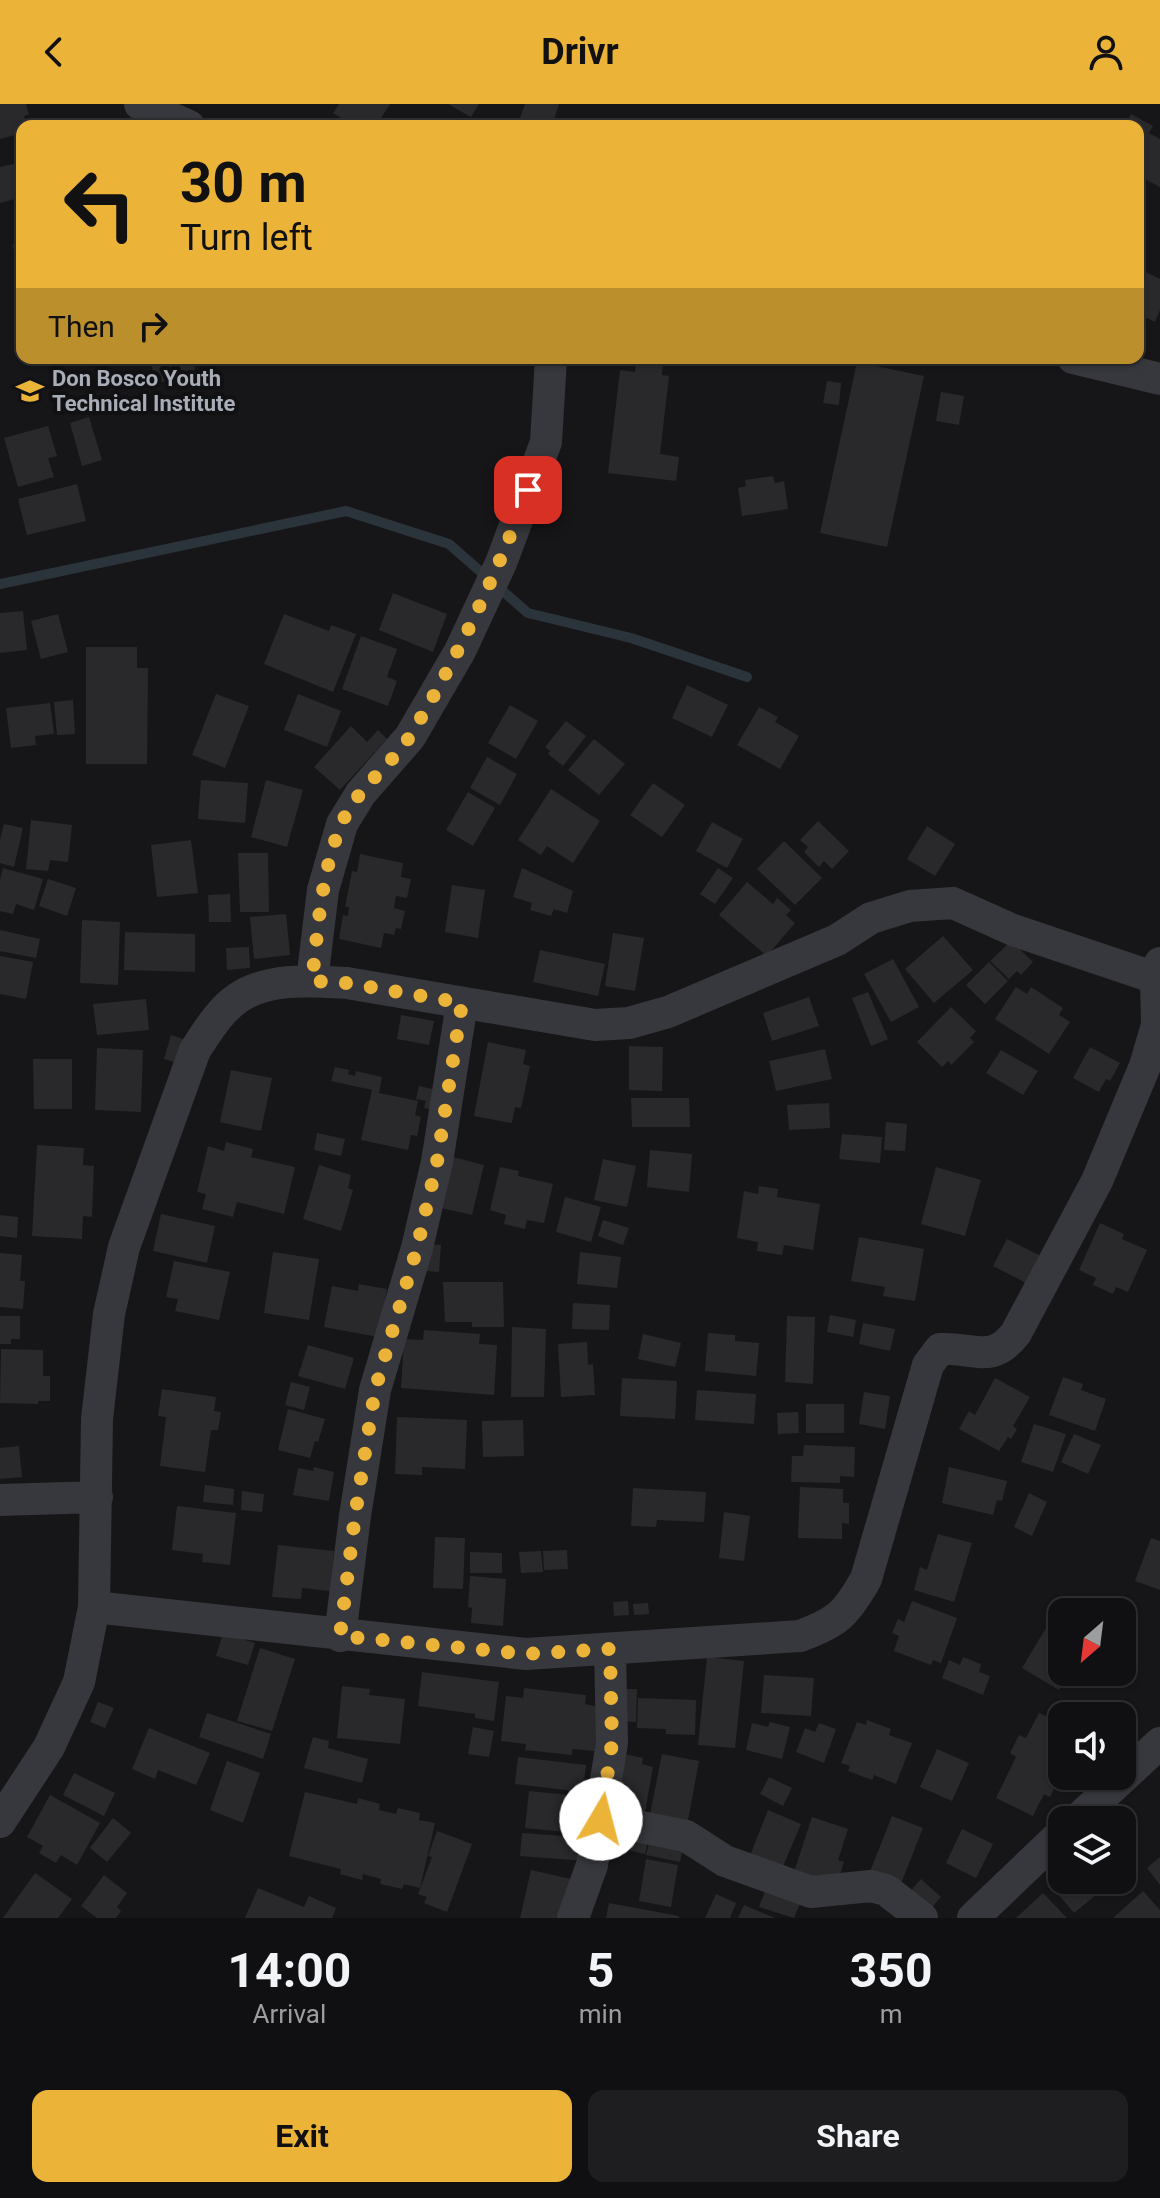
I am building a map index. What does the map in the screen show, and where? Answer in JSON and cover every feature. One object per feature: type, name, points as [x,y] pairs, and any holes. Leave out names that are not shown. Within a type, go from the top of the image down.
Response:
[{"type":"street","points":[[140,104],[176,120]]},
{"type":"street","points":[[312,981],[323,890],[342,824],[361,793],[410,737],[460,651],[501,563],[546,442],[551,364]]},
{"type":"street","points":[[1098,364],[1160,379]]},
{"type":"street","points":[[0,1822],[49,1747],[79,1682],[94,1607],[97,1419],[109,1314],[124,1247],[195,1050],[214,1021],[239,997],[276,983],[347,983],[595,1025],[629,1023],[668,1012],[837,940],[871,918],[910,906],[953,903],[1013,930],[1158,970],[1158,1026],[1145,1066],[1097,1181],[1016,1333],[1005,1347],[990,1354],[961,1348],[940,1349],[928,1365],[866,1579],[851,1605],[830,1625],[800,1636],[526,1654],[94,1607]]},
{"type":"street","points":[[340,1636],[375,1390],[417,1248],[437,1162],[462,1003]]},
{"type":"street","points":[[0,1500],[97,1497]]},
{"type":"street","points":[[573,1918],[592,1865],[612,1743],[610,1649]]},
{"type":"street","points":[[1092,1806],[1160,1743]]},
{"type":"street","points":[[601,1819],[686,1836],[725,1861],[811,1892],[871,1886],[886,1890],[922,1918]]},
{"type":"street","points":[[973,1918],[1048,1846]]},
{"type":"building","points":[[0,104],[26,104],[29,114],[24,116],[26,120],[16,120],[16,135],[0,139]]},
{"type":"building","points":[[339,104],[390,104],[380,120],[344,120],[333,113]]},
{"type":"building","points":[[448,104],[479,104],[471,117]]},
{"type":"building","points":[[525,104],[559,104],[554,120],[519,120]]},
{"type":"building","points":[[1131,114],[1142,120],[1128,120]]},
{"type":"building","points":[[1144,121],[1153,126],[1149,133],[1160,139],[1160,187],[1145,179]]},
{"type":"building","points":[[16,163],[16,199],[0,203],[0,167]]},
{"type":"building","points":[[1144,271],[1160,279],[1160,310],[1155,322],[1144,317]]},
{"type":"building","points":[[152,364],[194,364],[196,377],[154,383]]},
{"type":"building","points":[[636,364],[663,364],[662,375],[669,376],[660,454],[679,457],[676,481],[608,473],[620,370],[635,372]]},
{"type":"building","points":[[857,364],[924,376],[887,547],[820,533]]},
{"type":"building","points":[[827,381],[841,383],[839,405],[823,403]]},
{"type":"building","points":[[941,392],[964,396],[959,425],[936,421]]},
{"type":"building","points":[[89,417],[102,460],[82,466],[70,423]]},
{"type":"building","points":[[48,426],[57,456],[48,458],[54,477],[18,487],[4,438]]},
{"type":"building","points":[[773,476],[775,483],[784,481],[788,509],[742,516],[738,488],[746,486],[745,480]]},
{"type":"building","points":[[77,484],[86,521],[27,535],[18,499]]},
{"type":"building","points":[[393,593],[447,614],[433,652],[379,630]]},
{"type":"building","points":[[23,611],[27,650],[0,653],[0,613]]},
{"type":"building","points":[[58,614],[68,652],[41,659],[31,621]]},
{"type":"building","points":[[284,614],[329,631],[331,625],[356,634],[333,692],[264,664]]},
{"type":"building","points":[[361,636],[397,649],[387,677],[397,681],[388,706],[342,689]]},
{"type":"building","points":[[86,647],[137,647],[137,668],[148,668],[147,764],[86,764]]},
{"type":"building","points":[[687,685],[728,705],[712,737],[672,718]]},
{"type":"building","points":[[216,694],[249,706],[225,768],[192,755]]},
{"type":"building","points":[[298,694],[341,711],[327,747],[284,730]]},
{"type":"building","points":[[73,700],[75,734],[57,735],[54,702]]},
{"type":"building","points":[[50,703],[54,734],[35,736],[36,745],[11,748],[6,708]]},
{"type":"building","points":[[510,705],[538,721],[516,759],[488,743]]},
{"type":"building","points":[[759,707],[778,717],[775,722],[799,736],[780,769],[737,745]]},
{"type":"building","points":[[566,721],[586,736],[563,766],[548,754],[550,751],[545,747]]},
{"type":"building","points":[[351,726],[367,742],[378,730],[387,739],[340,790],[314,767]]},
{"type":"building","points":[[594,739],[625,764],[599,795],[568,770]]},
{"type":"building","points":[[487,757],[517,774],[500,805],[470,788]]},
{"type":"building","points":[[201,780],[248,783],[245,823],[198,819]]},
{"type":"building","points":[[266,780],[303,790],[287,847],[251,837]]},
{"type":"building","points":[[653,783],[685,805],[662,837],[630,815]]},
{"type":"building","points":[[551,789],[600,821],[573,863],[547,846],[541,855],[518,840]]},
{"type":"building","points":[[468,792],[495,808],[473,846],[446,830]]},
{"type":"building","points":[[31,820],[72,825],[68,862],[50,860],[48,871],[26,869]]},
{"type":"building","points":[[818,821],[849,851],[832,869],[824,861],[819,867],[804,852],[808,847],[800,840]]},
{"type":"building","points":[[712,822],[743,839],[727,868],[696,851]]},
{"type":"building","points":[[4,824],[23,828],[14,867],[0,863]]},
{"type":"building","points":[[927,826],[955,844],[935,876],[907,859]]},
{"type":"building","points":[[191,840],[198,893],[157,897],[151,845]]},
{"type":"building","points":[[784,841],[822,878],[795,905],[757,869]]},
{"type":"building","points":[[238,853],[268,853],[269,912],[240,912]]},
{"type":"building","points":[[360,854],[403,863],[401,877],[411,879],[407,898],[396,896],[394,908],[405,911],[401,929],[396,928],[394,935],[384,933],[381,948],[339,939],[343,915],[348,916],[349,907],[345,907],[352,871],[357,872]]},
{"type":"building","points":[[3,868],[43,879],[34,910],[16,904],[13,914],[0,911]]},
{"type":"building","points":[[522,868],[573,891],[567,913],[554,909],[551,916],[530,910],[532,903],[513,897]]},
{"type":"building","points":[[718,868],[733,878],[715,904],[700,894]]},
{"type":"building","points":[[48,879],[76,888],[67,916],[39,906]]},
{"type":"building","points":[[747,882],[773,904],[777,898],[791,910],[786,915],[795,923],[767,956],[719,915]]},
{"type":"building","points":[[452,885],[485,890],[478,938],[445,932]]},
{"type":"building","points":[[230,894],[231,922],[209,922],[208,895]]},
{"type":"building","points":[[286,914],[290,955],[254,959],[250,917]]},
{"type":"building","points":[[82,920],[120,922],[118,985],[80,983]]},
{"type":"building","points":[[0,930],[40,939],[36,958],[0,951]]},
{"type":"building","points":[[125,932],[195,934],[195,972],[124,970]]},
{"type":"building","points":[[613,933],[644,938],[635,991],[605,986]]},
{"type":"building","points":[[943,936],[973,970],[934,1003],[905,969]]},
{"type":"building","points":[[1011,941],[1033,962],[1021,975],[1017,971],[1009,979],[990,961]]},
{"type":"building","points":[[249,947],[250,968],[227,970],[226,948]]},
{"type":"building","points":[[540,950],[605,964],[598,996],[533,982]]},
{"type":"building","points":[[0,956],[33,962],[26,999],[0,994]]},
{"type":"building","points":[[893,959],[919,1007],[891,1022],[864,974]]},
{"type":"building","points":[[989,962],[1008,981],[985,1004],[966,985]]},
{"type":"building","points":[[1016,987],[1027,994],[1031,987],[1063,1008],[1059,1015],[1070,1022],[1049,1054],[995,1019]]},
{"type":"building","points":[[868,992],[888,1039],[871,1046],[852,998]]},
{"type":"building","points":[[809,997],[819,1026],[772,1041],[763,1013]]},
{"type":"building","points":[[146,999],[149,1030],[97,1035],[93,1004]]},
{"type":"building","points":[[951,1007],[976,1031],[970,1038],[974,1042],[951,1065],[948,1061],[942,1067],[917,1042]]},
{"type":"building","points":[[401,1015],[434,1021],[429,1045],[397,1039]]},
{"type":"building","points":[[171,1035],[188,1041],[181,1064],[164,1059]]},
{"type":"building","points":[[488,1042],[526,1050],[523,1064],[530,1066],[521,1108],[515,1107],[512,1123],[474,1116]]},
{"type":"building","points":[[629,1046],[663,1047],[662,1091],[629,1090]]},
{"type":"building","points":[[1090,1047],[1120,1063],[1110,1081],[1106,1079],[1099,1092],[1073,1078]]},
{"type":"building","points":[[97,1048],[143,1050],[141,1112],[95,1110]]},
{"type":"building","points":[[825,1049],[832,1079],[776,1091],[769,1061]]},
{"type":"building","points":[[1001,1050],[1038,1071],[1023,1095],[986,1073]]},
{"type":"building","points":[[33,1059],[72,1059],[72,1109],[34,1109]]},
{"type":"building","points":[[335,1067],[349,1070],[348,1074],[355,1076],[356,1071],[382,1077],[379,1093],[418,1101],[415,1115],[421,1117],[417,1136],[411,1135],[408,1150],[361,1140],[372,1090],[331,1081]]},
{"type":"building","points":[[231,1070],[272,1078],[261,1131],[220,1122]]},
{"type":"building","points":[[419,1086],[440,1091],[436,1110],[424,1108],[426,1101],[416,1099]]},
{"type":"building","points":[[631,1098],[689,1098],[690,1127],[632,1127]]},
{"type":"building","points":[[829,1103],[830,1128],[789,1130],[787,1105]]},
{"type":"building","points":[[886,1122],[907,1124],[905,1151],[884,1150]]},
{"type":"building","points":[[317,1133],[345,1139],[341,1156],[314,1150]]},
{"type":"building","points":[[842,1134],[882,1137],[880,1163],[839,1159]]},
{"type":"building","points":[[226,1142],[253,1149],[251,1157],[295,1167],[284,1214],[237,1202],[233,1217],[202,1209],[206,1194],[197,1192],[208,1146],[224,1151]]},
{"type":"building","points":[[37,1145],[84,1148],[83,1165],[94,1166],[92,1217],[83,1216],[82,1239],[32,1236]]},
{"type":"building","points":[[650,1150],[692,1154],[689,1192],[647,1187]]},
{"type":"building","points":[[449,1156],[484,1165],[472,1215],[437,1207]]},
{"type":"building","points":[[603,1159],[636,1166],[627,1207],[594,1200]]},
{"type":"building","points":[[319,1165],[351,1175],[348,1188],[353,1190],[341,1231],[303,1219]]},
{"type":"building","points":[[500,1167],[519,1171],[518,1176],[553,1184],[544,1223],[527,1220],[525,1229],[504,1224],[506,1215],[490,1210]]},
{"type":"building","points":[[936,1167],[981,1180],[965,1236],[921,1224]]},
{"type":"building","points":[[759,1186],[778,1189],[777,1197],[820,1204],[813,1250],[784,1245],[782,1255],[757,1251],[758,1242],[737,1238],[744,1191],[758,1194]]},
{"type":"building","points":[[565,1197],[601,1207],[591,1242],[556,1232]]},
{"type":"building","points":[[161,1214],[215,1226],[207,1263],[153,1251]]},
{"type":"building","points":[[0,1215],[18,1217],[17,1238],[0,1236]]},
{"type":"building","points":[[603,1220],[629,1228],[623,1245],[598,1236]]},
{"type":"building","points":[[1100,1223],[1124,1234],[1122,1239],[1147,1250],[1128,1292],[1116,1287],[1113,1294],[1093,1285],[1096,1278],[1079,1270]]},
{"type":"building","points":[[859,1237],[924,1249],[915,1301],[883,1296],[885,1287],[851,1281]]},
{"type":"building","points":[[1007,1239],[1043,1257],[1028,1284],[993,1266]]},
{"type":"building","points":[[427,1244],[441,1245],[439,1272],[424,1271]]},
{"type":"building","points":[[273,1252],[319,1259],[309,1320],[264,1313]]},
{"type":"building","points":[[580,1252],[621,1257],[617,1288],[577,1284]]},
{"type":"building","points":[[0,1253],[22,1255],[20,1281],[25,1281],[23,1309],[0,1307]]},
{"type":"building","points":[[174,1261],[230,1272],[219,1320],[175,1311],[178,1299],[166,1297]]},
{"type":"building","points":[[443,1282],[503,1282],[504,1327],[472,1327],[472,1322],[445,1322]]},
{"type":"building","points":[[359,1284],[387,1289],[378,1337],[324,1327],[332,1286],[358,1291]]},
{"type":"building","points":[[573,1303],[610,1305],[609,1330],[572,1329]]},
{"type":"building","points":[[830,1315],[856,1320],[853,1337],[827,1332]]},
{"type":"building","points":[[0,1316],[20,1316],[20,1339],[11,1339],[11,1344],[0,1344]]},
{"type":"building","points":[[787,1316],[815,1317],[813,1384],[785,1382]]},
{"type":"building","points":[[863,1323],[895,1329],[890,1351],[859,1344]]},
{"type":"building","points":[[512,1327],[546,1329],[544,1397],[511,1397]]},
{"type":"building","points":[[424,1330],[480,1334],[479,1344],[497,1345],[494,1395],[401,1388],[404,1339],[423,1340]]},
{"type":"building","points":[[708,1333],[735,1335],[735,1341],[759,1343],[756,1376],[705,1371]]},
{"type":"building","points":[[643,1334],[681,1343],[675,1367],[638,1359]]},
{"type":"building","points":[[587,1342],[588,1365],[593,1364],[595,1395],[561,1397],[558,1344]]},
{"type":"building","points":[[308,1345],[354,1358],[345,1389],[298,1376]]},
{"type":"building","points":[[1,1349],[43,1350],[43,1376],[50,1376],[50,1401],[38,1401],[38,1404],[0,1403]]},
{"type":"building","points":[[1063,1377],[1083,1384],[1081,1390],[1106,1399],[1095,1431],[1049,1415]]},
{"type":"building","points":[[622,1378],[677,1381],[675,1419],[620,1416]]},
{"type":"building","points":[[995,1378],[1030,1397],[1013,1426],[1017,1429],[999,1451],[959,1429],[969,1411],[975,1415]]},
{"type":"building","points":[[291,1382],[310,1387],[304,1410],[285,1405]]},
{"type":"building","points":[[162,1389],[216,1397],[214,1411],[221,1412],[218,1430],[211,1430],[205,1472],[160,1466],[166,1417],[158,1416]]},
{"type":"building","points":[[697,1390],[756,1394],[754,1424],[695,1420]]},
{"type":"building","points":[[864,1392],[890,1396],[885,1429],[859,1424]]},
{"type":"building","points":[[806,1404],[844,1404],[844,1433],[806,1433]]},
{"type":"building","points":[[288,1409],[325,1419],[310,1458],[278,1450]]},
{"type":"building","points":[[798,1412],[799,1433],[778,1434],[777,1413]]},
{"type":"building","points":[[397,1417],[467,1420],[465,1469],[422,1467],[422,1475],[395,1474]]},
{"type":"building","points":[[523,1420],[524,1456],[483,1457],[482,1421]]},
{"type":"building","points":[[1034,1424],[1066,1434],[1053,1472],[1021,1462]]},
{"type":"building","points":[[1074,1434],[1101,1445],[1088,1474],[1061,1462]]},
{"type":"building","points":[[804,1445],[855,1447],[854,1477],[840,1476],[840,1483],[791,1482],[792,1456],[803,1456]]},
{"type":"building","points":[[19,1446],[22,1477],[0,1479],[0,1448]]},
{"type":"building","points":[[314,1467],[334,1472],[329,1501],[293,1495],[298,1468],[313,1471]]},
{"type":"building","points":[[949,1467],[1007,1481],[1002,1501],[997,1500],[993,1515],[942,1503]]},
{"type":"building","points":[[205,1485],[234,1489],[233,1505],[203,1502]]},
{"type":"building","points":[[800,1487],[843,1489],[843,1503],[849,1503],[849,1524],[842,1523],[842,1539],[798,1538]]},
{"type":"building","points":[[633,1488],[706,1492],[704,1522],[657,1520],[656,1527],[631,1526]]},
{"type":"building","points":[[242,1491],[264,1494],[262,1512],[241,1510]]},
{"type":"building","points":[[1029,1493],[1047,1502],[1032,1536],[1014,1527]]},
{"type":"building","points":[[177,1506],[236,1513],[230,1565],[202,1562],[203,1554],[172,1550]]},
{"type":"building","points":[[724,1512],[750,1516],[744,1561],[719,1558]]},
{"type":"building","points":[[938,1534],[972,1543],[954,1602],[914,1590],[920,1567],[927,1570]]},
{"type":"building","points":[[435,1537],[465,1538],[463,1589],[433,1588]]},
{"type":"building","points":[[1151,1538],[1160,1541],[1160,1590],[1135,1581]]},
{"type":"building","points":[[278,1545],[334,1551],[330,1591],[302,1588],[301,1599],[272,1597]]},
{"type":"building","points":[[567,1550],[568,1569],[544,1570],[543,1551]]},
{"type":"building","points":[[541,1551],[543,1572],[521,1573],[519,1552]]},
{"type":"building","points":[[470,1552],[502,1553],[502,1573],[470,1573]]},
{"type":"building","points":[[470,1576],[506,1579],[503,1626],[471,1623],[472,1608],[468,1607]]},
{"type":"building","points":[[628,1601],[629,1615],[614,1616],[613,1602]]},
{"type":"building","points":[[912,1601],[957,1618],[941,1663],[933,1660],[931,1665],[894,1651],[899,1636],[892,1633],[898,1619],[904,1622]]},
{"type":"building","points":[[648,1603],[649,1614],[634,1615],[633,1604]]},
{"type":"building","points":[[1046,1628],[1048,1629],[1048,1683],[1022,1668]]},
{"type":"building","points":[[223,1633],[255,1643],[248,1665],[216,1656]]},
{"type":"building","points":[[260,1648],[295,1659],[272,1731],[237,1721]]},
{"type":"building","points":[[707,1657],[744,1661],[735,1748],[698,1745]]},
{"type":"building","points":[[963,1657],[981,1664],[979,1672],[990,1676],[983,1695],[942,1678],[949,1660],[960,1665]]},
{"type":"building","points":[[422,1672],[499,1682],[494,1721],[475,1718],[475,1714],[418,1706]]},
{"type":"building","points":[[764,1675],[814,1678],[811,1716],[761,1713]]},
{"type":"building","points":[[342,1686],[370,1689],[369,1695],[405,1699],[400,1744],[337,1738]]},
{"type":"building","points":[[524,1688],[586,1695],[585,1704],[600,1707],[595,1751],[572,1749],[572,1755],[525,1750],[526,1744],[501,1741],[506,1696],[523,1698]]},
{"type":"building","points":[[618,1689],[637,1689],[636,1722],[616,1721]]},
{"type":"building","points":[[638,1698],[696,1700],[695,1735],[666,1734],[666,1729],[637,1728]]},
{"type":"building","points":[[98,1702],[114,1708],[105,1728],[90,1722]]},
{"type":"building","points":[[207,1713],[271,1734],[263,1759],[199,1737]]},
{"type":"building","points":[[1039,1713],[1048,1717],[1048,1790],[1054,1790],[1050,1797],[1044,1794],[1033,1816],[996,1798],[1016,1757],[1010,1753],[1019,1735],[1026,1738]]},
{"type":"building","points":[[867,1720],[891,1729],[889,1735],[912,1743],[896,1784],[874,1775],[872,1780],[848,1771],[850,1766],[841,1763],[857,1722],[866,1725]]},
{"type":"building","points":[[770,1722],[790,1727],[782,1759],[746,1750],[752,1723],[768,1727]]},
{"type":"building","points":[[819,1723],[836,1729],[824,1763],[796,1752],[805,1728],[815,1732]]},
{"type":"building","points":[[473,1727],[494,1731],[489,1757],[468,1754]]},
{"type":"building","points":[[149,1728],[210,1753],[196,1785],[158,1770],[155,1779],[132,1769]]},
{"type":"building","points":[[313,1737],[329,1741],[328,1748],[368,1759],[362,1783],[304,1768]]},
{"type":"building","points":[[937,1749],[969,1763],[952,1801],[920,1787]]},
{"type":"building","points":[[620,1753],[643,1758],[642,1764],[653,1767],[645,1812],[610,1806]]},
{"type":"building","points":[[662,1754],[699,1761],[687,1826],[649,1819]]},
{"type":"building","points":[[518,1757],[586,1765],[583,1792],[515,1784]]},
{"type":"building","points":[[227,1761],[260,1773],[243,1823],[210,1810]]},
{"type":"building","points":[[74,1773],[115,1793],[104,1816],[63,1795]]},
{"type":"building","points":[[769,1777],[792,1788],[783,1806],[760,1794]]},
{"type":"building","points":[[529,1791],[579,1796],[576,1833],[525,1828]]},
{"type":"building","points":[[305,1792],[357,1804],[358,1798],[380,1804],[379,1810],[396,1814],[398,1808],[420,1813],[419,1820],[435,1823],[420,1888],[404,1884],[402,1889],[380,1884],[381,1879],[363,1874],[362,1880],[340,1874],[341,1869],[289,1856]]},
{"type":"building","points":[[50,1795],[100,1823],[77,1865],[61,1855],[56,1863],[39,1853],[43,1846],[27,1837]]},
{"type":"building","points":[[768,1810],[801,1824],[781,1871],[749,1858]]},
{"type":"building","points":[[892,1816],[923,1828],[900,1886],[869,1874]]},
{"type":"building","points":[[812,1817],[848,1829],[838,1860],[844,1862],[836,1886],[794,1872]]},
{"type":"building","points":[[113,1818],[131,1833],[107,1862],[90,1848]]},
{"type":"building","points":[[962,1829],[993,1844],[976,1878],[946,1863]]},
{"type":"building","points":[[437,1831],[472,1844],[447,1912],[424,1903],[427,1897],[418,1894],[432,1857],[428,1856]]},
{"type":"building","points":[[624,1831],[649,1837],[645,1854],[620,1848]]},
{"type":"building","points":[[522,1833],[590,1838],[587,1861],[520,1856]]},
{"type":"building","points":[[651,1836],[684,1844],[680,1862],[646,1855]]},
{"type":"building","points":[[1160,1857],[1160,1885],[1147,1868]]},
{"type":"building","points":[[646,1859],[678,1865],[671,1907],[639,1901]]},
{"type":"building","points":[[531,1870],[571,1879],[562,1918],[520,1918]]},
{"type":"building","points":[[35,1873],[72,1899],[58,1918],[3,1918]]},
{"type":"building","points":[[104,1875],[127,1893],[117,1907],[121,1911],[116,1918],[97,1918],[81,1906]]},
{"type":"building","points":[[921,1879],[941,1897],[926,1914],[906,1896]]},
{"type":"building","points":[[768,1884],[802,1898],[794,1918],[759,1907]]},
{"type":"building","points":[[258,1888],[304,1907],[309,1896],[336,1908],[332,1918],[245,1918]]},
{"type":"building","points":[[1143,1891],[1160,1910],[1160,1918],[1113,1918]]},
{"type":"building","points":[[1043,1893],[1067,1918],[1016,1918]]},
{"type":"building","points":[[716,1894],[736,1903],[730,1918],[705,1918]]},
{"type":"building","points":[[1058,1894],[1097,1894],[1074,1913]]},
{"type":"building","points":[[609,1903],[679,1916],[679,1918],[606,1918]]},
{"type":"building","points":[[744,1905],[775,1918],[738,1918]]},
{"type":"waterway","points":[[0,584],[346,511],[449,544],[528,613],[631,638],[747,677]]},
{"type":"place","name":"Don Bosco Youth Technical Institute","points":[[30,391]]},
{"type":"route","points":[[528,490],[501,563],[460,651],[410,737],[361,793],[342,824],[323,890],[312,981],[347,983],[462,1003],[437,1162],[417,1248],[375,1390],[340,1636],[526,1654],[610,1649],[612,1743],[601,1819]]}]
